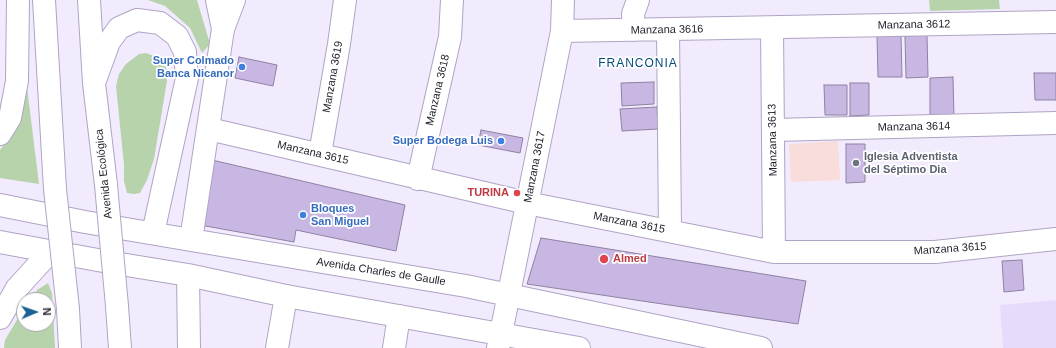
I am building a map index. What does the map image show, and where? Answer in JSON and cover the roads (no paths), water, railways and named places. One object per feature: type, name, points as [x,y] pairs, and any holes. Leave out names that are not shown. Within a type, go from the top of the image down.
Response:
[{"type":"main road","points":[[0,134],[10,118],[17,81],[18,0]]},
{"type":"main road","points":[[44,0],[55,189],[68,309],[70,348]]},
{"type":"main road","name":"Avenida Ecológica","points":[[89,0],[94,83],[106,185],[120,348]]},
{"type":"main road","points":[[217,0],[223,30]]},
{"type":"main road","points":[[191,240],[223,30],[234,0]]},
{"type":"main road","name":"Manzana 3619","points":[[320,154],[345,0]]},
{"type":"main road","name":"Manzana 3618","points":[[418,179],[450,37],[452,0]]},
{"type":"main road","name":"Manzana 3617","points":[[500,341],[562,31],[563,0]]},
{"type":"main road","points":[[634,30],[634,14],[638,0]]},
{"type":"main road","points":[[94,83],[109,42],[119,28],[138,20],[160,23],[177,36],[185,52],[187,78],[153,233]]},
{"type":"main road","name":"Manzana 3612","points":[[772,28],[1056,22]]},
{"type":"main road","name":"Manzana 3616","points":[[562,31],[772,28]]},
{"type":"main road","name":"Manzana 3613","points":[[772,28],[774,252]]},
{"type":"main road","points":[[668,30],[670,231]]},
{"type":"main road","name":"Manzana 3614","points":[[773,130],[1056,123]]},
{"type":"main road","name":"Manzana 3615","points":[[209,129],[320,154],[418,179],[527,203],[774,252],[935,252],[1056,239]]},
{"type":"main road","name":"Avenida Charles de Gaulle","points":[[0,205],[191,240],[509,294],[761,348]]},
{"type":"main road","points":[[0,242],[50,252],[188,275],[286,296],[399,316],[500,341],[579,348]]},
{"type":"main road","points":[[0,318],[16,288],[50,252]]},
{"type":"main road","points":[[188,275],[189,348]]},
{"type":"main road","points":[[277,348],[286,296]]},
{"type":"main road","points":[[394,348],[399,316]]},
{"type":"place","name":"Super Colmado Banca Nicanor","points":[[242,67]]},
{"type":"place","name":"Super Bodega Luis","points":[[501,141]]},
{"type":"place","name":"Iglesia Adventista del Séptimo Dia","points":[[856,163]]},
{"type":"place","name":"TURINA","points":[[517,193]]},
{"type":"place","name":"Bloques San Miguel","points":[[303,215]]},
{"type":"place","name":"Almed","points":[[604,259]]},
{"type":"district","name":"FRANCONIA","points":[[638,64]]}]
